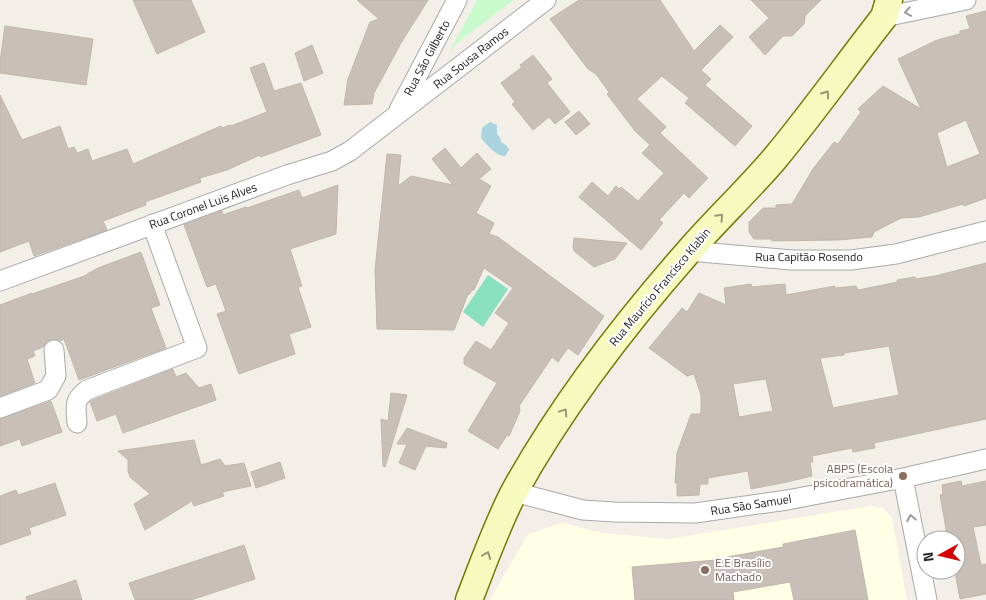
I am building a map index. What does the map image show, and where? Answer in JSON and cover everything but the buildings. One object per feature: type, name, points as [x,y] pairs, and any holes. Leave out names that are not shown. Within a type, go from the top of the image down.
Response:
[{"type":"street","name":"Rua São Gilberto","points":[[396,116],[457,0]]},
{"type":"street","name":"Rua Sousa Ramos","points":[[396,116],[546,0]]},
{"type":"street","points":[[886,8],[966,0]]},
{"type":"street","name":"Rua Maurício Francisco Klabin","points":[[468,600],[514,492],[596,363],[688,251],[774,159],[819,104],[886,8]]},
{"type":"street","name":"Rua Coronel Luis Alves","points":[[0,281],[152,224],[332,161],[350,151],[396,116]]},
{"type":"street","points":[[77,423],[75,402],[87,390],[197,348],[152,224]]},
{"type":"street","name":"Rua Capitão Rosendo","points":[[688,251],[792,260],[851,260],[896,254],[986,231]]},
{"type":"street","points":[[0,408],[48,390],[56,376],[54,350]]},
{"type":"street","name":"Rua São Samuel","points":[[514,492],[583,510],[695,513],[787,500],[903,478],[986,459]]},
{"type":"street","points":[[903,478],[926,600]]},
{"type":"shaded area","name":"E.E Brasílio Machado","points":[[871,506],[883,508],[892,518],[907,600],[490,600],[528,534],[562,523],[602,533],[668,539]]},
{"type":"green space","points":[[477,0],[514,0],[462,39],[450,51]]},
{"type":"green space","points":[[488,275],[508,289],[483,327],[463,312]]},
{"type":"water","points":[[490,122],[497,125],[497,134],[501,142],[509,150],[505,156],[495,152],[481,138],[482,128]]},
{"type":"place","name":"ABPS (Escola psicodramática)","points":[[903,476]]},
{"type":"place","name":"E.E Brasílio Machado","points":[[705,570]]}]
